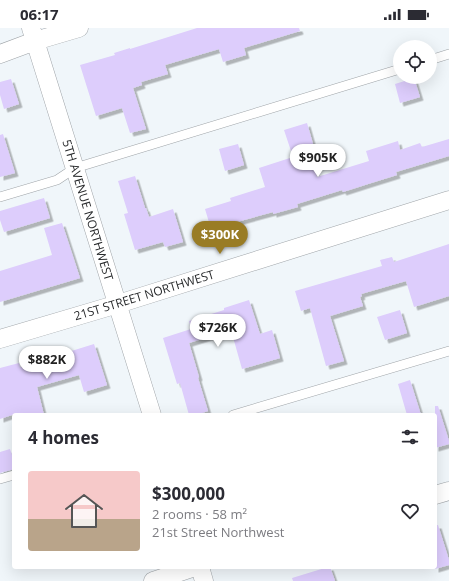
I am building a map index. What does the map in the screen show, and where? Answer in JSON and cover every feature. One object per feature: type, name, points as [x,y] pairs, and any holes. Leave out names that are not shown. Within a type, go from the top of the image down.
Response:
[{"type":"street","points":[[0,54],[33,35],[79,28]]},
{"type":"street","name":"5TH AVENUE NORTHWEST","points":[[33,35],[151,413]]},
{"type":"street","name":"21ST STREET NORTHWEST","points":[[0,339],[118,304],[449,200]]},
{"type":"street","points":[[437,494],[449,491]]},
{"type":"street","points":[[153,581],[189,569]]},
{"type":"street","points":[[201,569],[204,581]]},
{"type":"lane","points":[[437,58],[449,54]]},
{"type":"lane","points":[[0,197],[58,180],[75,168],[393,71]]},
{"type":"lane","points":[[240,413],[449,350]]},
{"type":"lane","points":[[0,479],[12,476]]},
{"type":"building","points":[[197,28],[299,28],[300,31],[244,48],[246,55],[223,62],[219,49],[165,65],[168,74],[141,82],[142,85],[133,88],[146,129],[130,133],[122,108],[96,116],[80,65]]},
{"type":"building","points":[[11,79],[19,104],[4,109],[0,95],[0,82]]},
{"type":"building","points":[[395,84],[416,84],[420,97],[400,103]]},
{"type":"building","points":[[307,123],[313,144],[308,145],[317,177],[369,161],[366,151],[398,141],[400,150],[420,143],[422,147],[449,139],[449,156],[396,172],[397,175],[343,192],[342,190],[297,204],[298,207],[273,214],[273,212],[211,229],[205,209],[231,201],[230,198],[265,187],[259,168],[293,157],[284,130]]},
{"type":"building","points":[[3,134],[15,173],[0,177],[0,135]]},
{"type":"building","points":[[238,144],[244,165],[225,171],[219,149]]},
{"type":"building","points":[[135,176],[149,217],[173,209],[183,242],[165,247],[163,242],[135,250],[124,214],[128,213],[118,181]]},
{"type":"building","points":[[44,198],[50,218],[4,232],[0,220],[0,211]]},
{"type":"building","points":[[62,223],[80,278],[0,302],[0,271],[52,255],[44,228]]},
{"type":"building","points":[[449,244],[449,296],[414,307],[406,281],[361,294],[362,296],[360,297],[363,306],[330,316],[344,361],[326,366],[310,308],[301,311],[295,291],[382,266],[380,260],[392,257],[394,262]]},
{"type":"building","points":[[249,300],[260,334],[272,330],[280,358],[242,369],[231,330],[189,343],[208,411],[202,413],[188,413],[180,383],[177,384],[163,338],[191,329],[189,321],[224,310],[224,308]]},
{"type":"building","points":[[400,310],[407,333],[385,340],[377,317]]},
{"type":"building","points":[[94,344],[107,385],[84,392],[79,375],[37,387],[44,413],[12,413],[12,415],[0,419],[0,368],[19,363],[20,367]]},
{"type":"building","points":[[410,380],[420,413],[406,413],[398,384]]},
{"type":"building","points":[[435,406],[438,406],[449,441],[449,444],[437,447],[437,413],[435,413]]},
{"type":"building","points":[[10,449],[12,455],[12,470],[0,473],[0,452]]},
{"type":"building","points":[[437,525],[449,560],[449,565],[437,568]]},
{"type":"building","points":[[321,569],[331,569],[335,581],[293,581],[292,578]]}]
